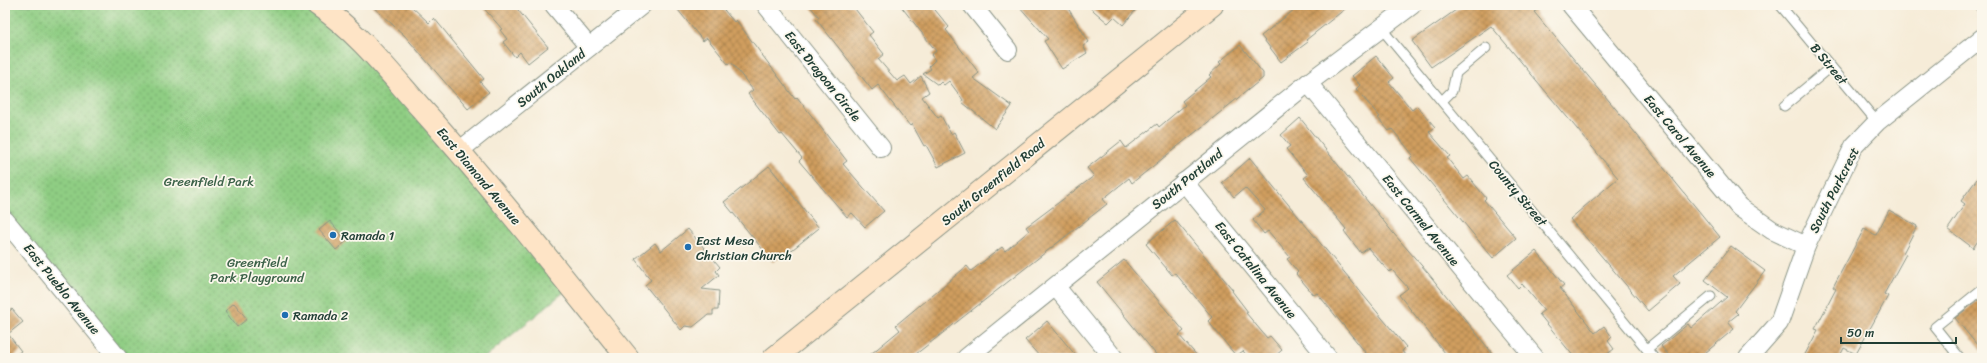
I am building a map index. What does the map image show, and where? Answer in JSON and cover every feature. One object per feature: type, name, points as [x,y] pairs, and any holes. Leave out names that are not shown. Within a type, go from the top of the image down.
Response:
[{"type":"main road","name":"East Diamond Avenue","points":[[318,5],[334,16],[380,61],[459,151],[628,358]]},
{"type":"main road","name":"South Greenfield Road","points":[[774,358],[1212,5]]},
{"type":"street","points":[[554,5],[589,47]]},
{"type":"street","name":"South Oakland","points":[[459,151],[642,5]]},
{"type":"street","name":"East Dragoon Circle","points":[[766,5],[881,148]]},
{"type":"street","points":[[972,5],[1008,50]]},
{"type":"street","name":"South Portland","points":[[966,358],[1056,287],[1308,82],[1412,5]]},
{"type":"street","name":"East Carol Avenue","points":[[1571,5],[1739,207],[1772,230],[1806,246]]},
{"type":"street","name":"South Parkcrest","points":[[1748,358],[1779,323],[1806,246],[1854,146],[1878,122],[1982,38]]},
{"type":"street","name":"East Carmel Avenue","points":[[1308,82],[1535,358]]},
{"type":"street","name":"East Catalina Avenue","points":[[1184,182],[1328,358]]},
{"type":"street","name":"East Pueblo Avenue","points":[[5,220],[118,358]]},
{"type":"street","points":[[1056,287],[1114,358]]},
{"type":"lane","name":"B Street","points":[[1780,5],[1878,122]]},
{"type":"lane","points":[[1979,5],[1982,9]]},
{"type":"lane","name":"County Street","points":[[1381,28],[1654,358]]},
{"type":"lane","points":[[1442,101],[1452,91],[1456,73],[1486,48]]},
{"type":"lane","points":[[1784,106],[1831,67]]},
{"type":"lane","points":[[1960,358],[1935,327],[1982,289]]},
{"type":"lane","points":[[1647,349],[1711,296]]},
{"type":"green space","name":"Greenfield Park","points":[[5,5],[318,5],[570,287],[484,358],[119,358],[5,219]]},
{"type":"building","points":[[371,5],[410,5],[429,23],[434,18],[484,79],[480,82],[489,92],[468,109],[404,35]]},
{"type":"building","points":[[481,5],[514,5],[548,47],[528,63],[520,52],[515,57],[503,42],[507,39],[500,30],[502,29]]},
{"type":"building","points":[[674,5],[720,5],[734,22],[736,20],[795,99],[797,97],[847,161],[843,164],[884,211],[865,227],[852,213],[847,217],[799,161],[802,158],[782,134],[780,135],[748,94],[753,90],[731,62],[728,64],[707,38],[703,41]]},
{"type":"building","points":[[809,5],[852,5],[873,32],[869,35],[884,54],[878,59],[897,81],[905,76],[911,84],[921,76],[929,92],[922,97],[938,118],[941,116],[951,134],[954,132],[965,153],[938,167],[912,124],[910,126],[878,85],[872,90],[816,19],[819,17]]},
{"type":"building","points":[[900,5],[931,5],[949,27],[946,30],[979,73],[973,78],[1012,106],[995,129],[962,102],[963,100],[949,81],[944,85],[941,82],[938,85],[923,74],[931,69],[929,66],[935,60],[931,55],[936,51]]},
{"type":"building","points":[[1018,5],[1066,5],[1089,42],[1083,46],[1087,53],[1062,69],[1044,41],[1048,39]]},
{"type":"building","points":[[1087,5],[1140,5],[1123,25],[1114,17],[1108,23]]},
{"type":"building","points":[[1290,5],[1350,5],[1306,40],[1308,42],[1281,62],[1261,36],[1294,10]]},
{"type":"building","points":[[1463,5],[1544,5],[1534,12],[1615,108],[1720,237],[1673,276],[1680,284],[1648,311],[1570,219],[1618,178],[1491,26],[1431,67],[1412,41]]},
{"type":"building","points":[[1240,45],[1263,73],[1263,78],[1132,183],[1129,178],[1103,199],[1107,204],[911,358],[866,358],[900,330],[896,325],[967,266],[971,271],[1002,247],[1005,251],[1029,231],[1026,227],[1094,176],[1087,168],[1121,141],[1126,148],[1157,124],[1159,127],[1185,105],[1182,101],[1211,77],[1209,75],[1221,64],[1219,62]]},
{"type":"building","points":[[1376,56],[1394,78],[1389,82],[1412,110],[1417,106],[1435,127],[1429,132],[1450,156],[1447,158],[1464,179],[1468,176],[1486,198],[1484,200],[1516,238],[1493,258],[1410,158],[1413,155],[1392,129],[1389,131],[1378,118],[1380,117],[1356,89],[1360,85],[1352,76]]},
{"type":"building","points":[[1300,118],[1496,358],[1449,358],[1399,295],[1408,288],[1392,270],[1389,272],[1368,248],[1361,253],[1344,231],[1346,229],[1304,178],[1308,175],[1286,149],[1290,146],[1281,135]]},
{"type":"building","points":[[1250,158],[1406,347],[1402,351],[1407,358],[1370,358],[1317,293],[1314,295],[1296,274],[1298,272],[1287,259],[1290,257],[1268,231],[1264,234],[1253,220],[1265,210],[1245,188],[1234,197],[1222,183]]},
{"type":"building","points":[[769,166],[819,228],[782,258],[781,256],[773,262],[724,202]]},
{"type":"building","points":[[1982,172],[1982,235],[1973,248],[1948,229],[1965,204],[1961,201]]},
{"type":"building","points":[[1889,210],[1917,226],[1903,253],[1906,254],[1884,294],[1888,296],[1856,354],[1844,348],[1839,358],[1803,358],[1818,330],[1815,329],[1836,289],[1833,287],[1864,229],[1876,235]]},
{"type":"building","points":[[1175,220],[1233,290],[1232,291],[1248,312],[1246,313],[1267,338],[1270,336],[1282,350],[1273,358],[1249,358],[1243,351],[1236,356],[1208,321],[1212,317],[1175,273],[1172,275],[1146,244]]},
{"type":"building","name":"Ramada 1","points":[[330,221],[347,241],[336,250],[319,230]]},
{"type":"building","points":[[688,229],[720,267],[716,271],[719,275],[702,289],[719,291],[718,310],[713,310],[713,315],[708,315],[693,327],[685,326],[681,330],[645,285],[651,280],[635,259],[655,243],[661,251]]},
{"type":"building","points":[[1731,246],[1765,271],[1735,311],[1738,314],[1728,322],[1734,329],[1699,358],[1671,358],[1661,346],[1688,324],[1691,328],[1727,297],[1705,280]]},
{"type":"building","points":[[1536,251],[1564,285],[1560,288],[1595,333],[1604,326],[1612,337],[1608,341],[1614,349],[1602,358],[1575,358],[1539,314],[1544,310],[1522,284],[1518,288],[1507,275]]},
{"type":"building","points":[[1124,260],[1184,331],[1179,335],[1199,358],[1159,358],[1097,282]]},
{"type":"building","points":[[1982,297],[1982,351],[1955,318]]},
{"type":"building","points":[[234,303],[247,319],[237,327],[225,311]]},
{"type":"building","points":[[12,309],[23,322],[8,334],[21,351],[12,358],[5,358],[5,314]]},
{"type":"building","points":[[1047,321],[1078,358],[1041,358],[1025,340]]},
{"type":"place","name":"Ramada 1","points":[[333,235]]},
{"type":"place","name":"East Mesa Christian Church","points":[[688,247]]},
{"type":"place","name":"Ramada 2","points":[[285,315]]},
{"type":"park label","name":"Greenfield Park Playground","points":[[257,270]]}]
